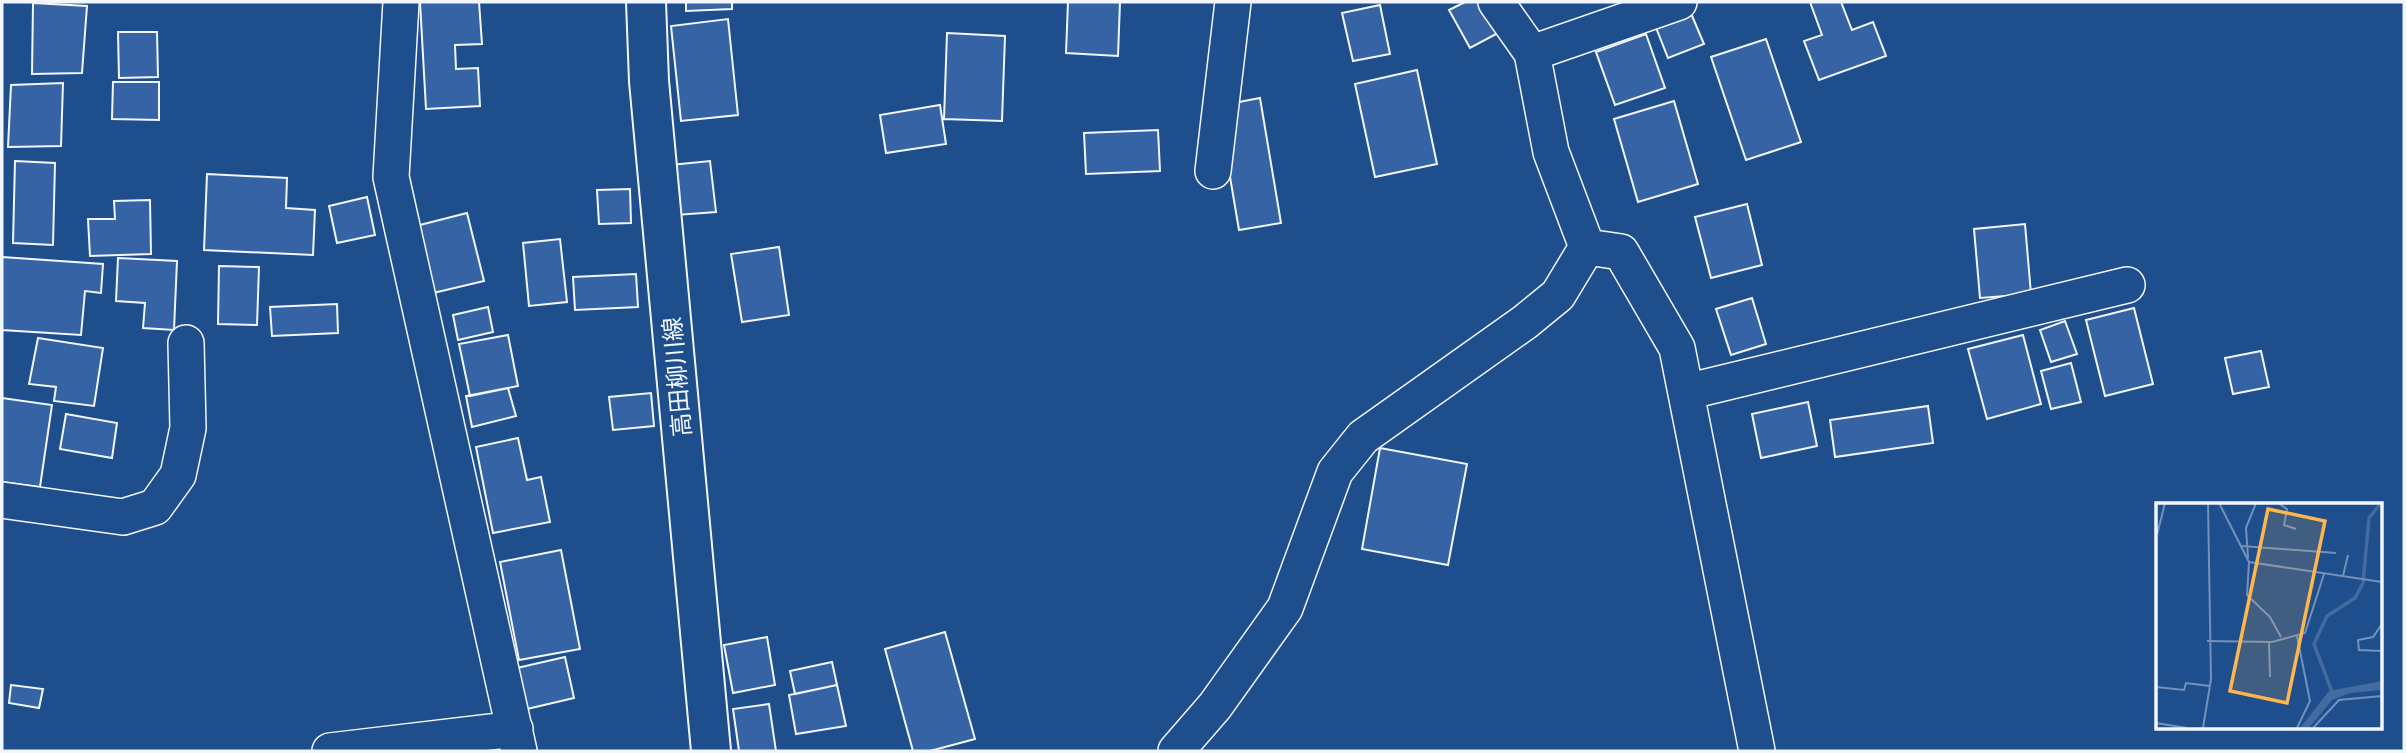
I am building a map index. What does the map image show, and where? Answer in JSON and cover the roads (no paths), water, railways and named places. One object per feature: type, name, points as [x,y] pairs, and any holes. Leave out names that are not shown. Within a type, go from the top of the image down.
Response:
[{"type":"main road","name":"高田柳川線","points":[[646,2],[649,81],[711,751]]},
{"type":"street","points":[[330,751],[517,740],[391,177],[401,2]]},
{"type":"street","points":[[1213,171],[1233,2]]},
{"type":"street","points":[[1496,2],[1532,53],[1550,152],[1587,247]]},
{"type":"street","points":[[1532,53],[1679,2]]},
{"type":"street","points":[[1587,247],[1621,252],[1677,348],[1758,751]]},
{"type":"street","points":[[1175,751],[1215,706],[1285,608],[1335,472],[1363,437],[1525,322],[1558,295],[1587,247]]},
{"type":"street","points":[[1686,392],[2127,285]]},
{"type":"street","points":[[2,500],[123,517],[155,507],[178,475],[188,428],[186,343]]}]
